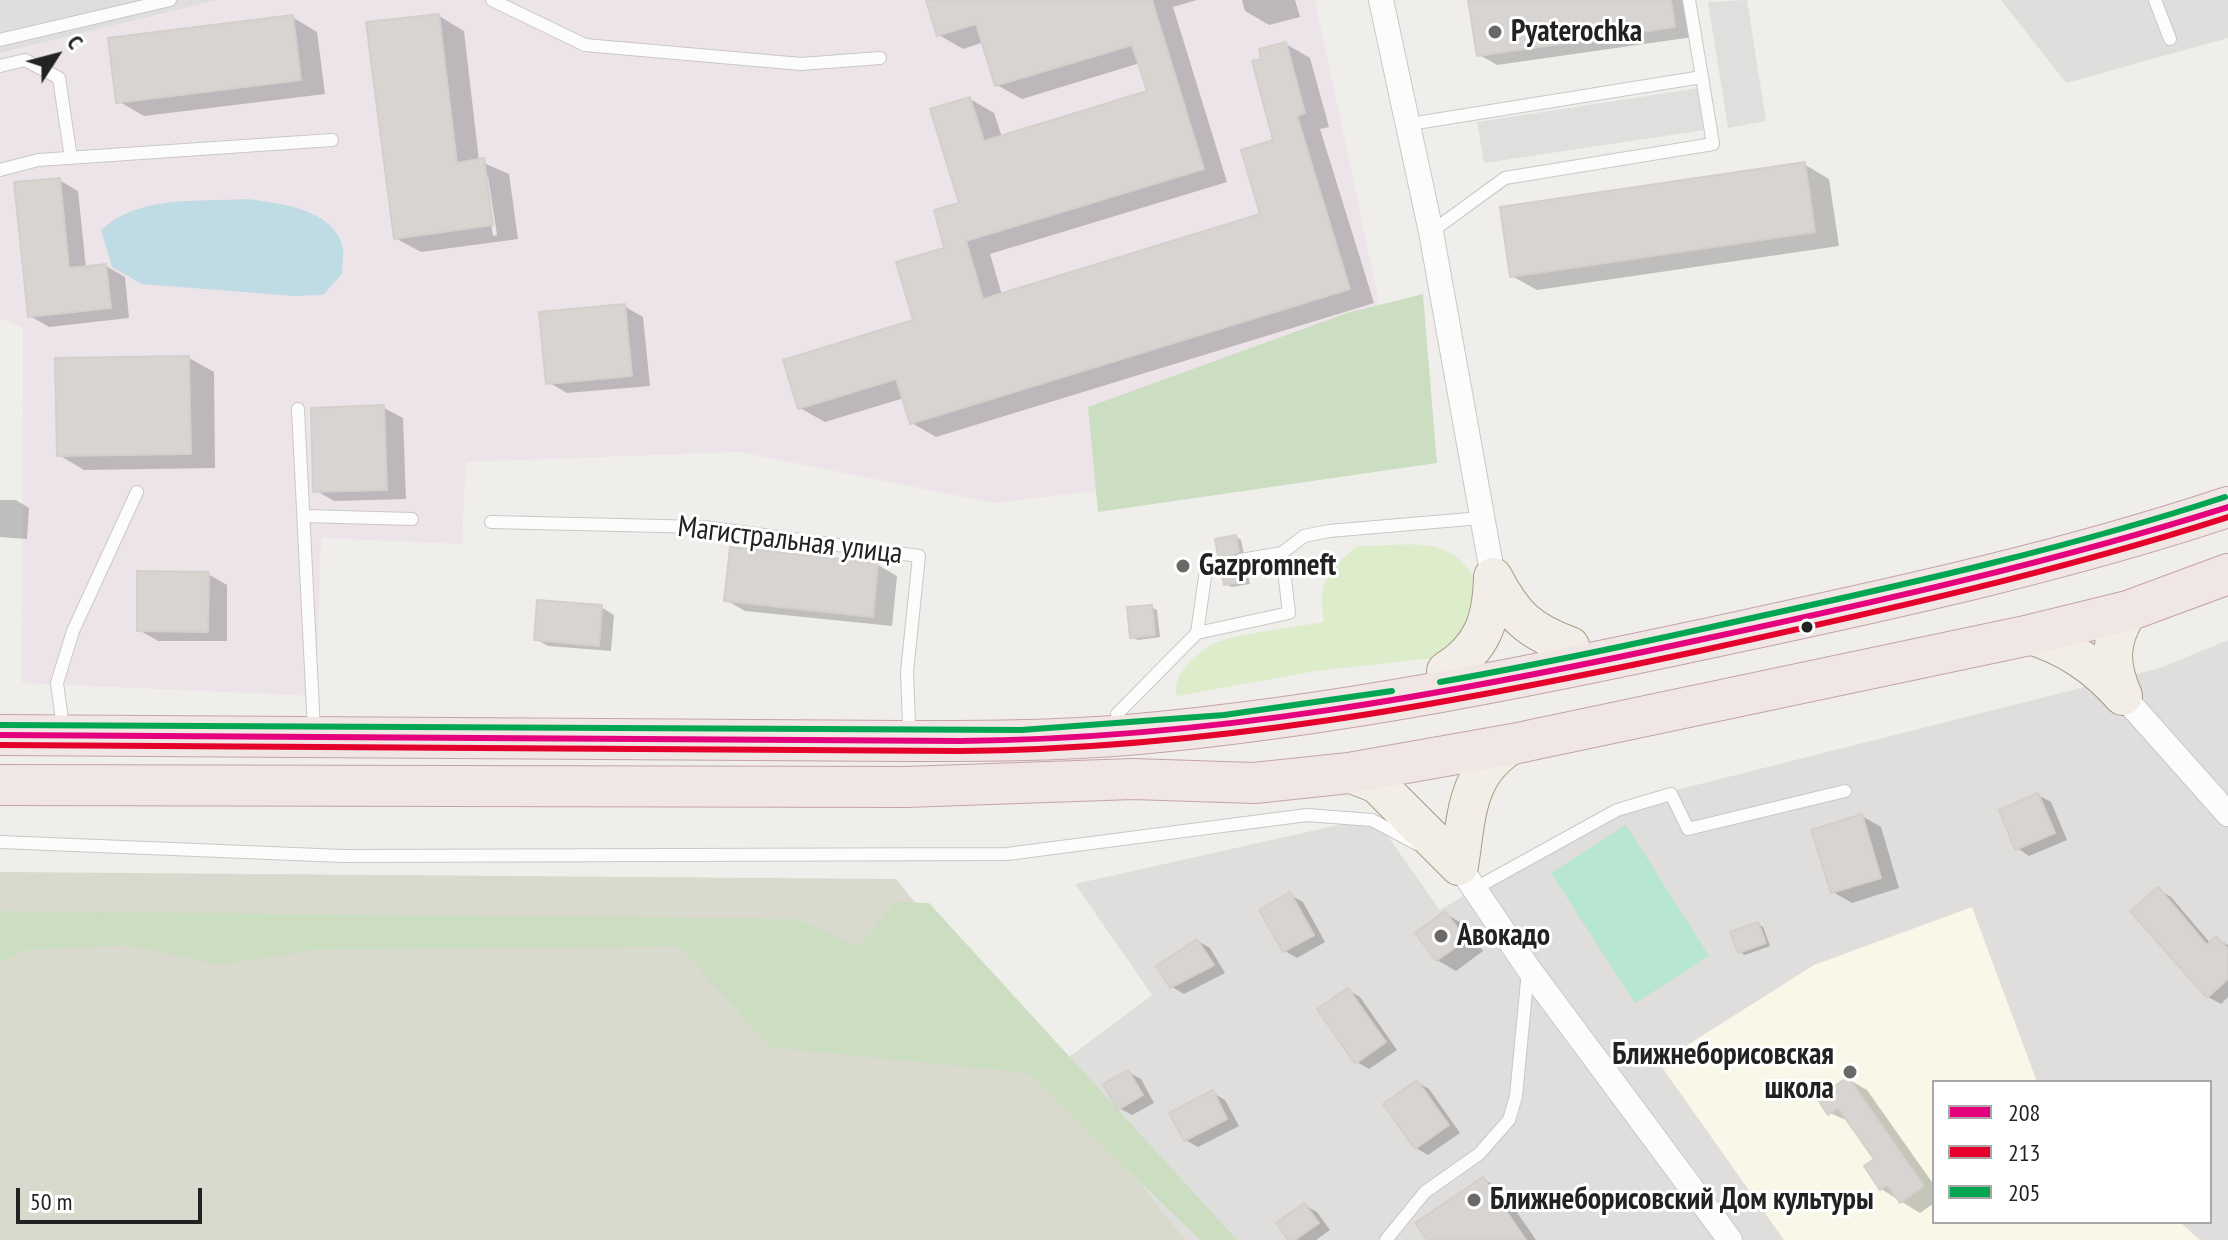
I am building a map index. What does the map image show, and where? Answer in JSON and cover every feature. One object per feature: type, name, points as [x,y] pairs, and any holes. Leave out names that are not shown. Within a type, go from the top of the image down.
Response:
[{"type":"highway","points":[[0,735],[1021,740],[1225,725],[1517,680],[1904,596],[2073,554],[2228,507]]},
{"type":"highway","points":[[735,739],[909,725],[1117,714],[1294,696],[1446,671],[1973,567],[2073,554]]},
{"type":"highway","points":[[1133,779],[1359,747],[1979,626],[2078,602],[2228,555]]},
{"type":"highway","points":[[0,785],[906,787],[1133,779],[1254,783],[1349,773],[1513,744],[2030,635],[2128,611],[2228,574]]},
{"type":"main road","points":[[1493,577],[1505,600],[1522,621],[1539,635],[1570,646]]},
{"type":"main road","points":[[1446,671],[1461,661],[1483,638],[1492,606],[1493,577]]},
{"type":"main road","points":[[2123,696],[2111,669],[2117,629],[2128,611]]},
{"type":"main road","points":[[2030,635],[2060,645],[2087,662],[2123,696]]},
{"type":"main road","points":[[1466,878],[1473,783],[1495,755],[1513,744]]},
{"type":"main road","points":[[1349,773],[1377,784],[1466,878]]},
{"type":"street","points":[[1381,0],[1431,232],[1493,577]]},
{"type":"street","points":[[2123,696],[2228,814]]},
{"type":"street","points":[[1466,878],[1528,968],[1730,1240]]},
{"type":"lane","points":[[0,40],[170,0]]},
{"type":"lane","points":[[492,0],[585,45],[801,64],[880,58]]},
{"type":"lane","points":[[1431,232],[1505,178],[1713,144],[1689,0]]},
{"type":"lane","points":[[2155,0],[2170,39]]},
{"type":"lane","points":[[0,66],[25,60],[59,78],[71,158]]},
{"type":"lane","points":[[1410,124],[1702,77]]},
{"type":"lane","points":[[0,170],[38,160],[332,140]]},
{"type":"lane","points":[[298,409],[306,516],[314,738]]},
{"type":"lane","points":[[63,735],[57,683],[73,631],[137,492]]},
{"type":"lane","points":[[306,516],[412,519]]},
{"type":"lane","points":[[1241,560],[1282,553],[1304,536],[1329,531],[1481,518]]},
{"type":"lane","name":"Магистральная улица","points":[[491,522],[704,527],[919,556],[907,672],[909,725]]},
{"type":"lane","points":[[1117,714],[1197,633],[1289,613],[1282,553]]},
{"type":"lane","points":[[1197,633],[1206,570],[1220,564]]},
{"type":"lane","points":[[0,842],[343,856],[1007,854],[1307,815],[1372,820],[1466,878],[1617,810],[1671,794],[1688,829],[1845,791]]},
{"type":"lane","points":[[1386,1240],[1425,1192],[1479,1154],[1509,1120],[1516,1096],[1528,968]]},
{"type":"shaded area","points":[[0,0],[219,0],[0,53]]},
{"type":"shaded area","points":[[219,0],[1315,0],[1377,292],[1385,457],[994,503],[739,452],[466,462],[462,544],[321,538],[316,696],[22,683],[23,327],[0,319],[0,53]]},
{"type":"shaded area","points":[[1747,0],[1766,121],[1728,128],[1708,2]]},
{"type":"shaded area","points":[[2001,0],[2228,0],[2228,38],[2066,83]]},
{"type":"shaded area","points":[[1699,88],[1705,130],[1484,163],[1477,122]]},
{"type":"shaded area","points":[[2228,640],[2228,1240],[1186,1240],[1050,1071],[1152,995],[1075,884],[1374,817],[1440,910],[1613,806],[2160,668]]},
{"type":"shaded area","points":[[0,872],[896,879],[1186,1240],[0,1240]]},
{"type":"shaded area","name":"Ближнеборисовская школа","points":[[1972,907],[2036,1080],[1932,1080],[1932,1224],[2182,1224],[2200,1240],[1784,1240],[1659,1063],[1814,965]]},
{"type":"green space","points":[[1423,294],[1437,463],[1098,512],[1088,407],[1347,313]]},
{"type":"green space","points":[[1357,546],[1435,547],[1463,563],[1483,603],[1451,656],[1316,671],[1177,696],[1177,681],[1181,673],[1213,644],[1249,634],[1324,622],[1322,596],[1327,578]]},
{"type":"green space","points":[[1626,825],[1709,956],[1635,1003],[1551,873]]},
{"type":"green space","points":[[895,902],[929,903],[1237,1240],[1200,1240],[1028,1073],[770,1047],[679,946],[313,950],[220,965],[127,945],[27,950],[0,962],[0,911],[797,919],[859,947]]},
{"type":"water","points":[[247,199],[304,210],[329,224],[338,235],[343,248],[342,274],[323,295],[294,296],[142,284],[112,267],[101,230],[116,219],[132,211],[170,202]]},
{"type":"building","points":[[926,0],[1152,0],[1204,169],[966,241],[983,299],[1260,214],[1241,150],[1273,140],[1252,61],[1261,59],[1259,49],[1286,42],[1305,113],[1297,116],[1350,289],[910,424],[896,379],[798,409],[783,360],[913,320],[896,262],[944,248],[934,210],[959,203],[930,109],[970,97],[984,141],[1147,91],[1132,45],[995,86],[976,24],[937,36]]},
{"type":"building","points":[[1468,0],[1671,0],[1675,27],[1477,56]]},
{"type":"building","points":[[439,14],[457,163],[484,158],[493,225],[394,239],[366,22]]},
{"type":"building","points":[[293,15],[301,80],[116,103],[108,38]]},
{"type":"building","points":[[1805,162],[1815,232],[1510,277],[1500,207]]},
{"type":"building","points":[[60,178],[69,268],[106,264],[111,308],[28,317],[14,182]]},
{"type":"building","points":[[625,304],[632,376],[546,384],[539,312]]},
{"type":"building","points":[[189,356],[191,454],[57,456],[55,358]]},
{"type":"building","points":[[384,405],[387,490],[313,492],[311,408]]},
{"type":"building","points":[[1236,535],[1239,551],[1232,562],[1243,569],[1245,581],[1224,585],[1222,573],[1228,569],[1228,561],[1218,555],[1215,539]]},
{"type":"building","points":[[730,547],[878,563],[873,617],[724,601]]},
{"type":"building","points":[[137,571],[209,572],[208,632],[137,631]]},
{"type":"building","points":[[537,600],[602,605],[599,646],[534,640]]},
{"type":"building","points":[[1152,605],[1155,635],[1130,638],[1127,607]]},
{"type":"building","points":[[2038,793],[2055,833],[2015,850],[1999,810]]},
{"type":"building","points":[[1862,814],[1881,878],[1831,893],[1811,830]]},
{"type":"building","points":[[2158,887],[2207,945],[2216,936],[2228,949],[2228,979],[2207,998],[2130,911]]},
{"type":"building","points":[[1290,892],[1314,935],[1283,952],[1259,910]]},
{"type":"building","name":"Авокадо","points":[[1445,911],[1466,940],[1436,961],[1415,933]]},
{"type":"building","points":[[1758,922],[1766,943],[1738,953],[1730,932]]},
{"type":"building","points":[[1197,939],[1214,965],[1170,988],[1156,966]]},
{"type":"building","points":[[1348,988],[1386,1042],[1355,1064],[1317,1009]]},
{"type":"building","points":[[1128,1070],[1143,1095],[1118,1110],[1103,1084]]},
{"type":"building","points":[[1848,1077],[1924,1186],[1900,1203],[1887,1185],[1880,1190],[1864,1166],[1874,1159],[1838,1108],[1828,1115],[1817,1098]]},
{"type":"building","points":[[1417,1080],[1449,1125],[1415,1149],[1383,1104]]},
{"type":"building","points":[[1213,1090],[1227,1119],[1184,1141],[1169,1113]]},
{"type":"building","name":"Ближнеборисовский Дом культуры","points":[[1483,1177],[1526,1240],[1427,1240],[1415,1223]]},
{"type":"building","points":[[1304,1203],[1319,1223],[1295,1240],[1288,1240],[1276,1223]]},
{"type":"transit line","name":"205","points":[[1440,682],[1641,642],[1936,577],[2110,532],[2225,497]]},
{"type":"transit line","name":"208","points":[[0,735],[960,741],[1147,732],[1332,710],[1516,678],[1965,580],[2097,546],[2228,507]]},
{"type":"transit line","name":"213","points":[[0,745],[960,751],[1147,742],[1332,720],[1607,670],[1965,590],[2097,556],[2228,517]]},
{"type":"transit line","name":"205","points":[[0,725],[1021,730],[1224,715],[1392,691]]},
{"type":"place","name":"Pyaterochka","points":[[1495,32]]},
{"type":"place","name":"Gazpromneft","points":[[1183,566]]},
{"type":"place","name":"Авокадо","points":[[1441,936]]},
{"type":"place","name":"Ближнеборисовская школа","points":[[1850,1072]]},
{"type":"place","name":"Ближнеборисовский Дом культуры","points":[[1474,1200]]}]
